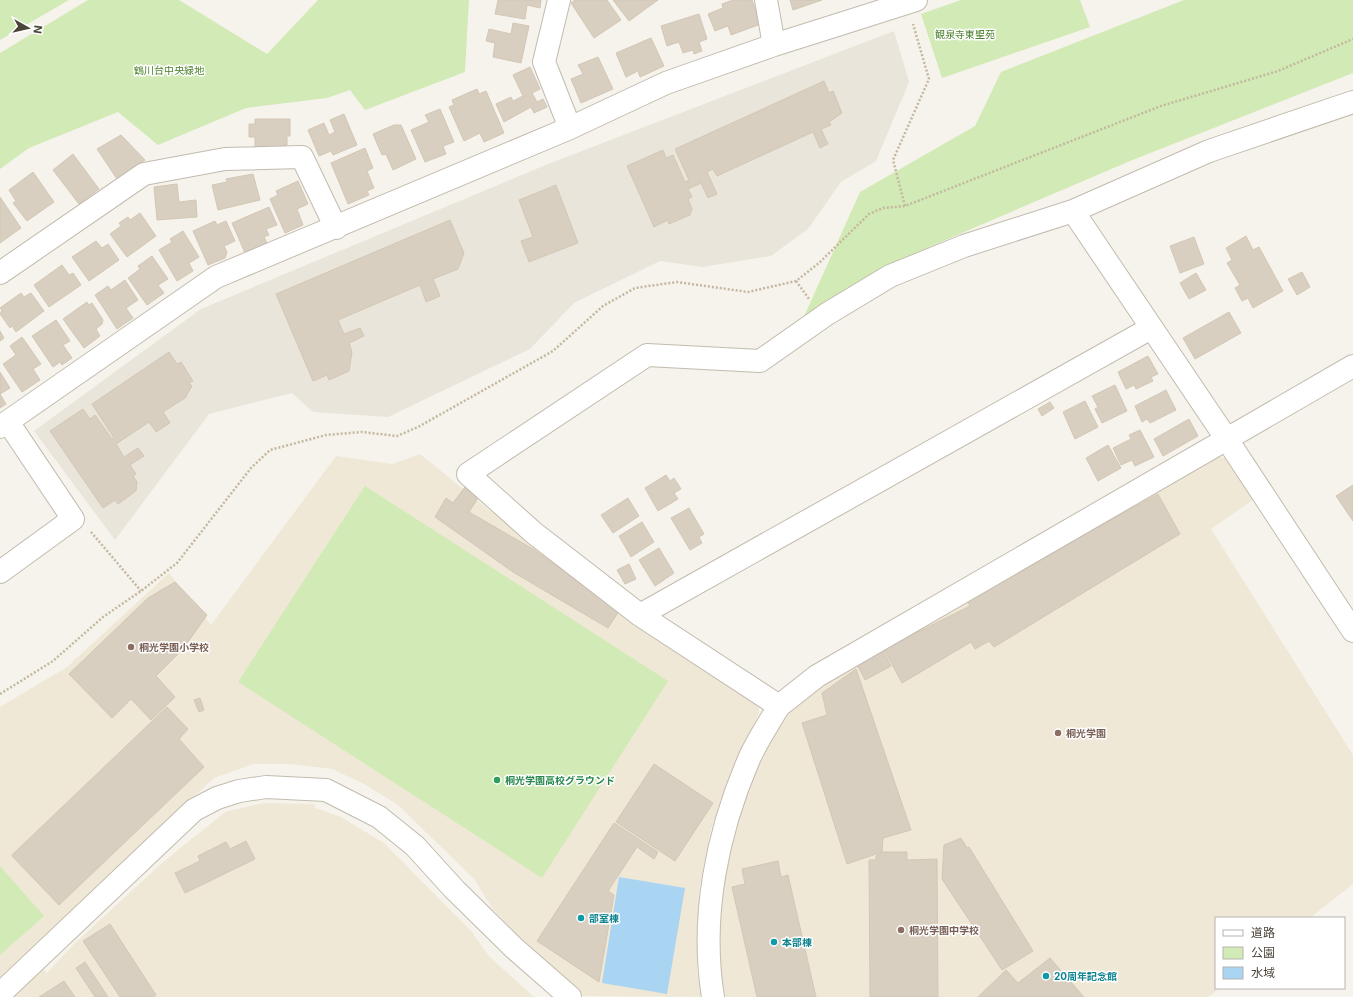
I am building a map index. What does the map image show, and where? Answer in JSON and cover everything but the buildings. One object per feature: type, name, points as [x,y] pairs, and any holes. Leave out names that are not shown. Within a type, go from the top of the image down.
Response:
[{"type":"street","points":[[558,0],[544,62],[570,128]]},
{"type":"street","points":[[766,0],[774,46]]},
{"type":"street","points":[[0,572],[73,519],[4,424],[216,277],[336,228],[570,128],[666,83],[774,46],[912,2]]},
{"type":"street","points":[[778,706],[640,615],[534,533],[468,474],[647,355],[760,362],[827,314],[890,276],[964,246],[1073,211],[1209,151],[1353,102]]},
{"type":"street","points":[[0,273],[144,174],[225,158],[302,157],[336,228]]},
{"type":"street","points":[[1073,211],[1226,438],[1353,631]]},
{"type":"street","points":[[640,615],[1151,328]]},
{"type":"street","points":[[713,997],[709,972],[708,926],[714,873],[729,812],[749,758],[778,706],[817,676],[1226,438],[1353,366]]},
{"type":"street","points":[[0,994],[194,810],[224,796],[239,791],[266,787],[326,790],[379,817],[415,846],[454,889],[514,948],[570,997]]},
{"type":"path","points":[[905,206],[893,160],[929,79],[912,2]]},
{"type":"path","points":[[0,694],[53,661],[103,617],[141,591],[176,563],[251,468],[270,450],[326,435],[362,432],[397,436],[418,427],[552,351],[603,306],[635,288],[677,282],[748,292],[796,280],[819,263],[869,214],[883,208],[905,206],[1161,106],[1278,71],[1353,39]]},
{"type":"path","points":[[94,534],[141,591]]},
{"type":"shaded area","points":[[894,31],[909,82],[876,161],[841,182],[808,229],[771,256],[702,267],[660,261],[574,303],[530,349],[388,417],[313,412],[292,393],[209,414],[115,540],[34,431],[201,309],[548,164]]},
{"type":"shaded area","points":[[420,454],[525,539],[759,705],[759,713],[728,783],[711,829],[699,890],[697,971],[703,997],[582,996],[531,949],[492,908],[475,880],[398,805],[366,785],[332,769],[290,764],[253,764],[214,778],[0,979],[0,707],[67,667],[169,573],[211,625],[336,456],[392,464]]},
{"type":"shaded area","name":"桐光学園","points":[[1217,456],[1225,458],[1253,500],[1211,529],[1353,755],[1353,884],[1311,917],[1215,917],[1215,989],[1219,989],[1208,997],[725,997],[719,965],[717,917],[724,869],[740,813],[765,750],[787,716],[809,691]]},
{"type":"shaded area","points":[[264,803],[314,804],[316,808],[341,817],[384,843],[471,931],[489,956],[534,997],[12,997],[43,969],[47,973],[73,945],[162,863],[225,812]]},
{"type":"green space","points":[[0,0],[69,0],[0,40]]},
{"type":"green space","name":"鶴川台中央緑地","points":[[88,0],[179,0],[267,54],[318,0],[469,0],[465,72],[365,110],[350,90],[327,98],[246,108],[158,145],[118,112],[29,148],[0,169],[0,53]]},
{"type":"green space","name":"観泉寺東聖苑","points":[[961,0],[1080,0],[1090,27],[942,78],[921,14]]},
{"type":"green space","points":[[1184,0],[1353,0],[1353,73],[1130,161],[892,263],[802,321],[860,192],[975,126],[1001,72]]},
{"type":"green space","name":"桐光学園高校グラウンド","points":[[365,486],[668,681],[542,878],[238,682]]},
{"type":"green space","points":[[0,866],[44,916],[0,955]]},
{"type":"water","points":[[619,877],[685,888],[667,994],[602,983]]},
{"type":"place","name":"桐光学園小学校","points":[[131,647]]},
{"type":"place","name":"桐光学園","points":[[1058,733]]},
{"type":"place","name":"桐光学園高校グラウンド","points":[[497,780]]},
{"type":"place","name":"部室棟","points":[[581,918]]},
{"type":"place","name":"桐光学園中学校","points":[[901,930]]},
{"type":"place","name":"本部棟","points":[[774,942]]},
{"type":"place","name":"20周年記念館","points":[[1046,976]]}]
